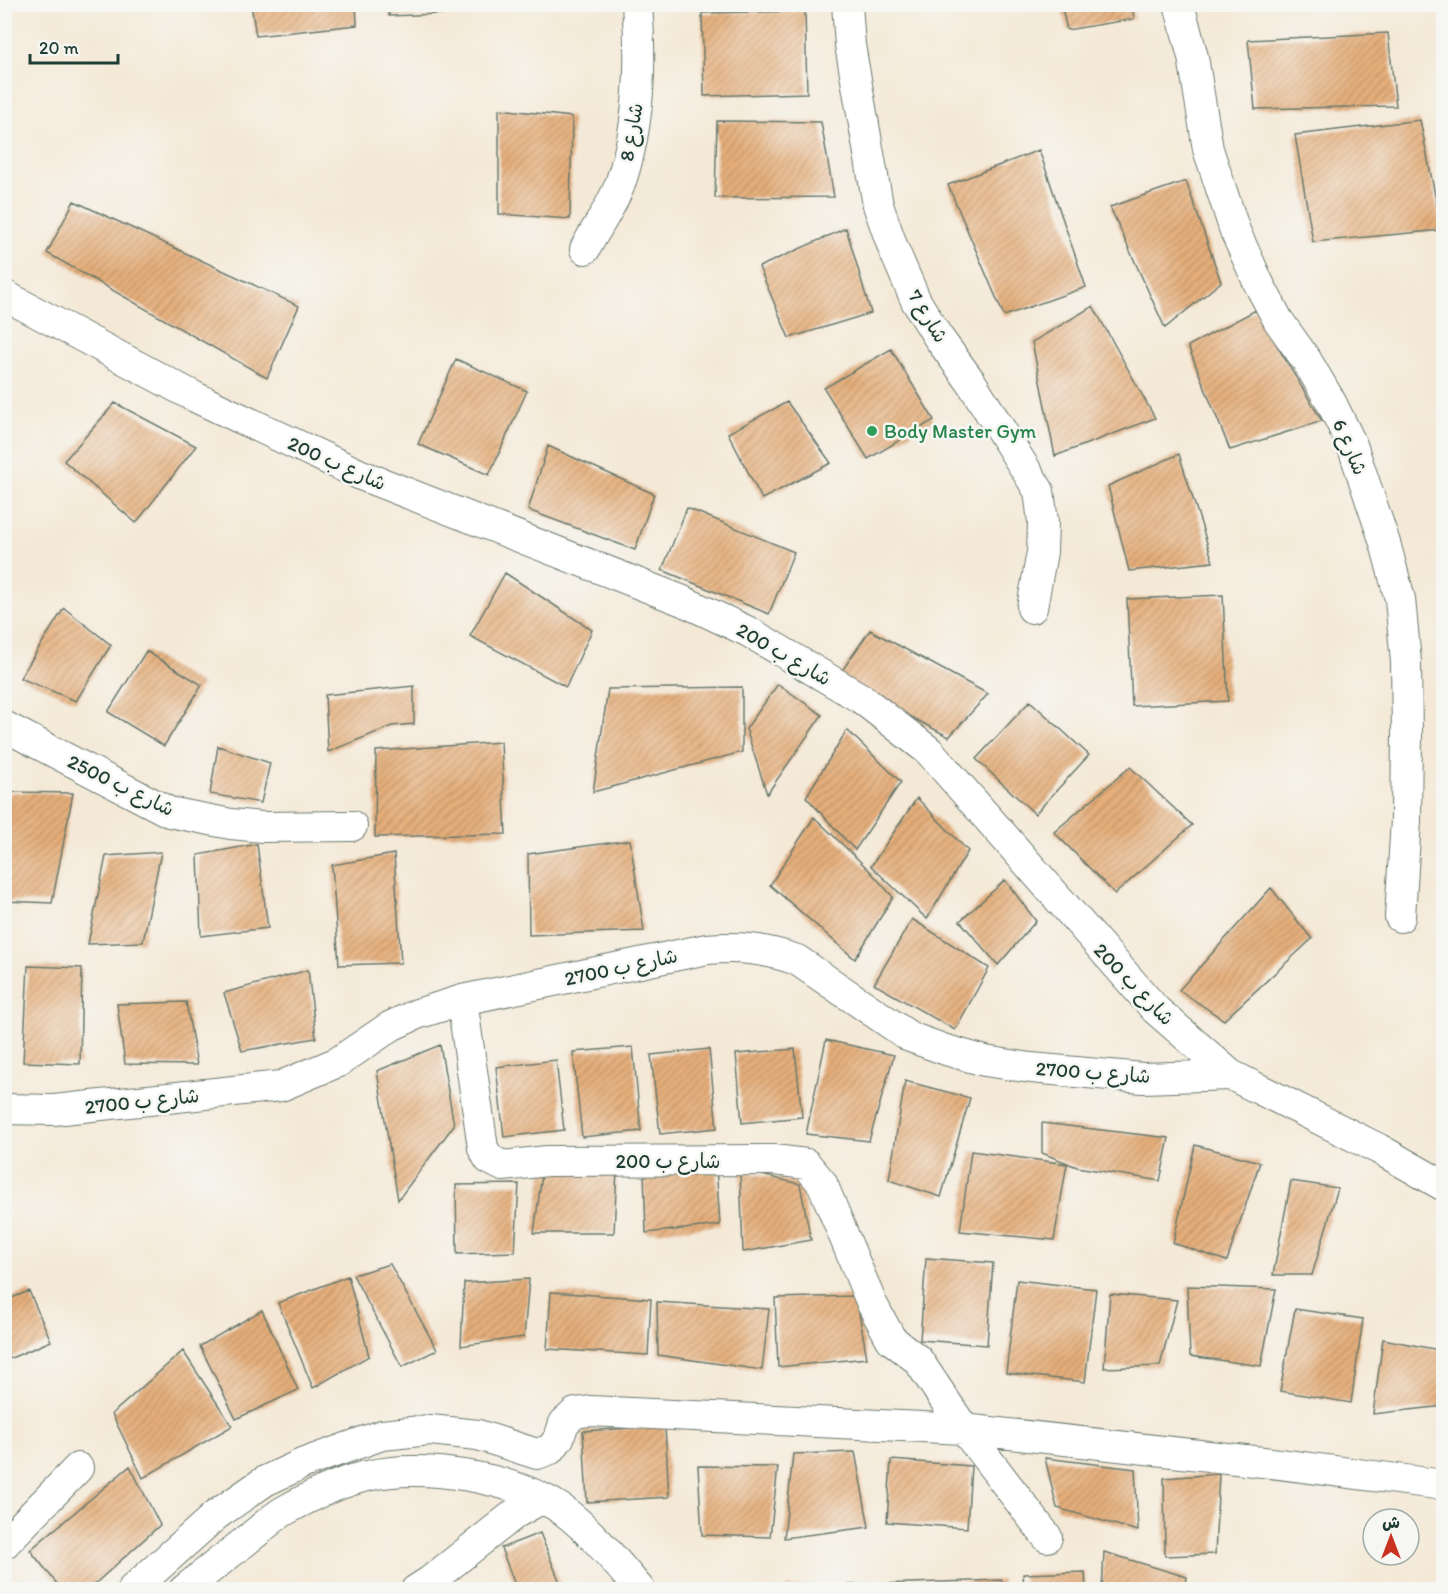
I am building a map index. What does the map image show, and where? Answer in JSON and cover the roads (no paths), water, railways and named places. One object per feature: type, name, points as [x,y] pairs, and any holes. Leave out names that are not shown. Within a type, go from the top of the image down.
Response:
[{"type":"street","name":"شارع 8","points":[[585,249],[620,186],[633,139],[639,89],[637,4]]},
{"type":"street","name":"شارع 7","points":[[847,4],[850,45],[878,205],[893,248],[916,301],[938,337],[971,382],[1038,491],[1043,522],[1042,552],[1032,608]]},
{"type":"street","name":"شارع 6","points":[[1179,4],[1193,57],[1208,149],[1235,231],[1278,320],[1307,361],[1331,402],[1352,446],[1385,543],[1400,599],[1406,662],[1407,735],[1406,820],[1400,917]]},
{"type":"street","name":"شارع ب 200","points":[[4,295],[195,397],[361,475],[682,601],[749,632],[862,699],[929,751],[1156,1010],[1231,1075],[1379,1149],[1443,1186]]},
{"type":"street","name":"شارع ب 2500","points":[[4,726],[169,812],[231,824],[262,827],[352,826]]},
{"type":"street","name":"شارع ب 2700","points":[[4,1109],[54,1110],[281,1086],[338,1062],[391,1026],[417,1014],[462,1000],[707,949],[734,947],[755,948],[797,960],[910,1037],[985,1061],[1031,1068],[1143,1078],[1231,1075]]},
{"type":"street","name":"شارع ب 200","points":[[462,1000],[483,1148],[489,1159],[503,1166],[547,1161],[774,1160],[807,1164],[822,1183],[872,1304],[891,1339],[918,1360],[964,1429]]},
{"type":"street","points":[[132,1590],[216,1515],[265,1481],[304,1463],[382,1435],[430,1430],[478,1435],[537,1454],[551,1449],[559,1438],[564,1423],[575,1413],[590,1411],[964,1429],[1443,1485]]},
{"type":"street","points":[[964,1429],[1047,1537]]},
{"type":"street","points":[[4,1544],[78,1468]]},
{"type":"street","points":[[184,1590],[282,1512],[328,1489],[367,1476],[396,1472],[465,1476],[502,1483],[541,1499],[564,1511],[602,1546],[640,1590]]},
{"type":"street","points":[[416,1590],[516,1513],[541,1499]]},
{"type":"place","name":"Body Master Gym","points":[[872,431]]}]
